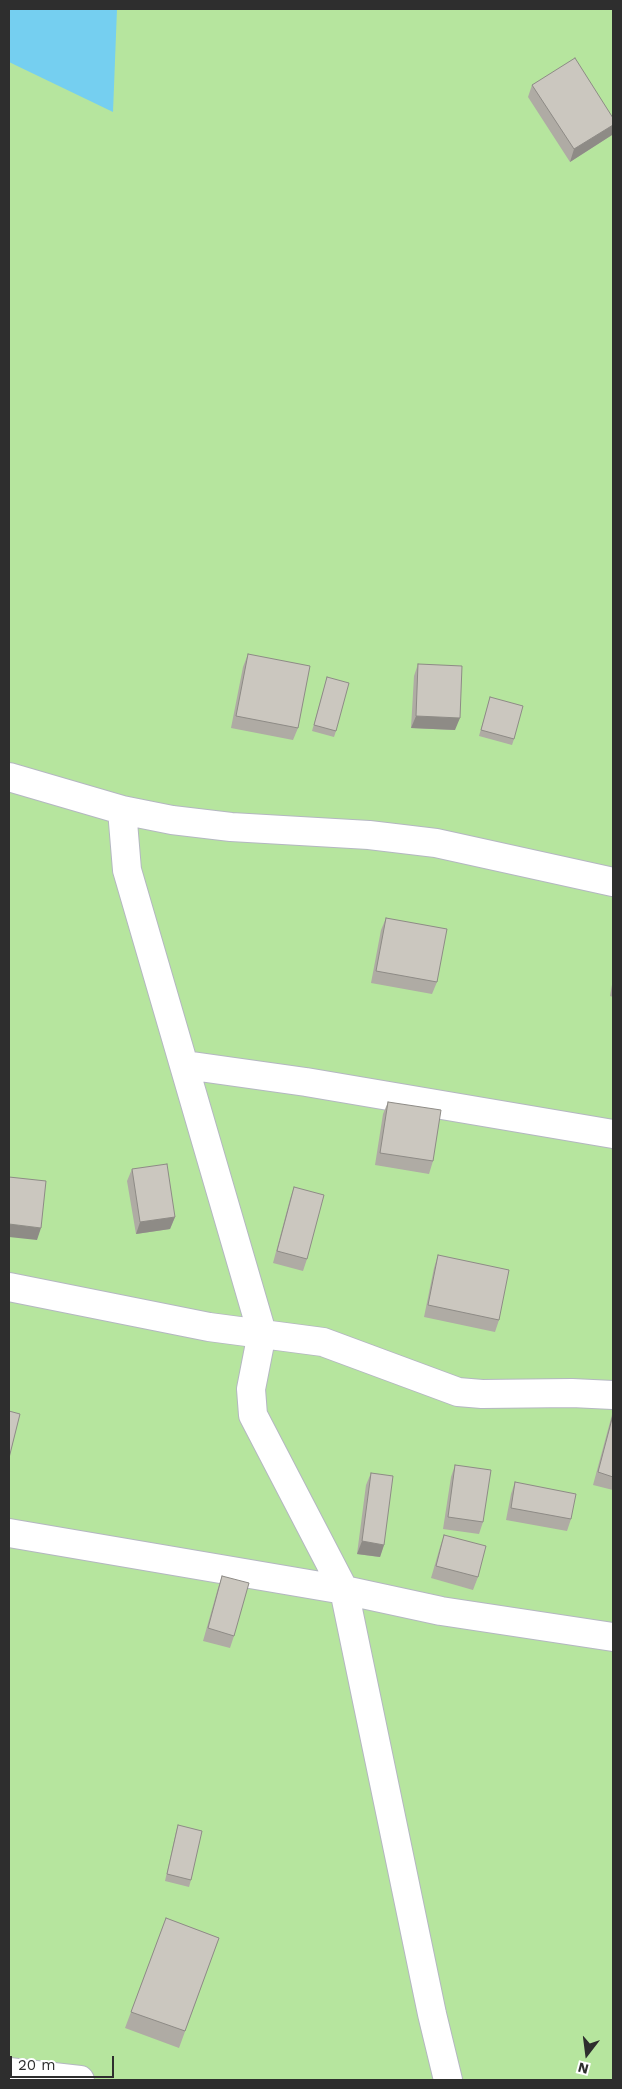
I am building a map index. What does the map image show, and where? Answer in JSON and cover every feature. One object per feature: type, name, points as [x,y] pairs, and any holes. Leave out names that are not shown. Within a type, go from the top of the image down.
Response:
[{"type":"street","points":[[9,777],[122,810],[172,820],[231,827],[369,835],[436,843],[613,882]]},
{"type":"street","points":[[122,810],[127,870],[262,1333],[251,1389],[253,1415],[344,1590],[432,2014],[448,2080]]},
{"type":"street","points":[[185,1065],[306,1082],[613,1134]]},
{"type":"street","points":[[9,1287],[209,1327],[322,1342],[458,1392],[482,1394],[572,1393],[613,1395]]},
{"type":"street","points":[[9,1533],[344,1590],[441,1611],[613,1637]]},
{"type":"street","points":[[9,2072],[80,2080]]},
{"type":"green space","points":[[9,9],[613,9],[613,2080],[9,2080]]},
{"type":"water","points":[[9,9],[117,9],[113,112],[9,62]]},
{"type":"building","points":[[575,58],[613,118],[613,125],[574,149],[532,85]]},
{"type":"building","points":[[248,654],[310,666],[298,728],[236,716]]},
{"type":"building","points":[[418,664],[462,666],[460,718],[416,716]]},
{"type":"building","points":[[327,677],[349,683],[336,731],[314,725]]},
{"type":"building","points":[[490,697],[523,706],[514,739],[481,730]]},
{"type":"building","points":[[386,918],[447,929],[437,982],[376,971]]},
{"type":"building","points":[[388,1102],[441,1110],[433,1161],[380,1153]]},
{"type":"building","points":[[167,1164],[175,1217],[140,1222],[132,1169]]},
{"type":"building","points":[[9,1177],[46,1181],[41,1228],[9,1224]]},
{"type":"building","points":[[294,1187],[324,1195],[307,1259],[277,1251]]},
{"type":"building","points":[[438,1255],[509,1270],[499,1320],[428,1305]]},
{"type":"building","points":[[9,1411],[20,1414],[9,1458]]},
{"type":"building","points":[[613,1415],[613,1477],[598,1472]]},
{"type":"building","points":[[455,1465],[491,1470],[483,1522],[448,1517]]},
{"type":"building","points":[[371,1473],[393,1476],[384,1545],[362,1541]]},
{"type":"building","points":[[515,1482],[576,1494],[571,1519],[511,1508]]},
{"type":"building","points":[[444,1535],[486,1546],[478,1577],[436,1566]]},
{"type":"building","points":[[222,1576],[249,1583],[234,1636],[208,1628]]},
{"type":"building","points":[[178,1825],[202,1831],[191,1880],[167,1874]]},
{"type":"building","points":[[166,1918],[219,1938],[185,2031],[131,2012]]}]
